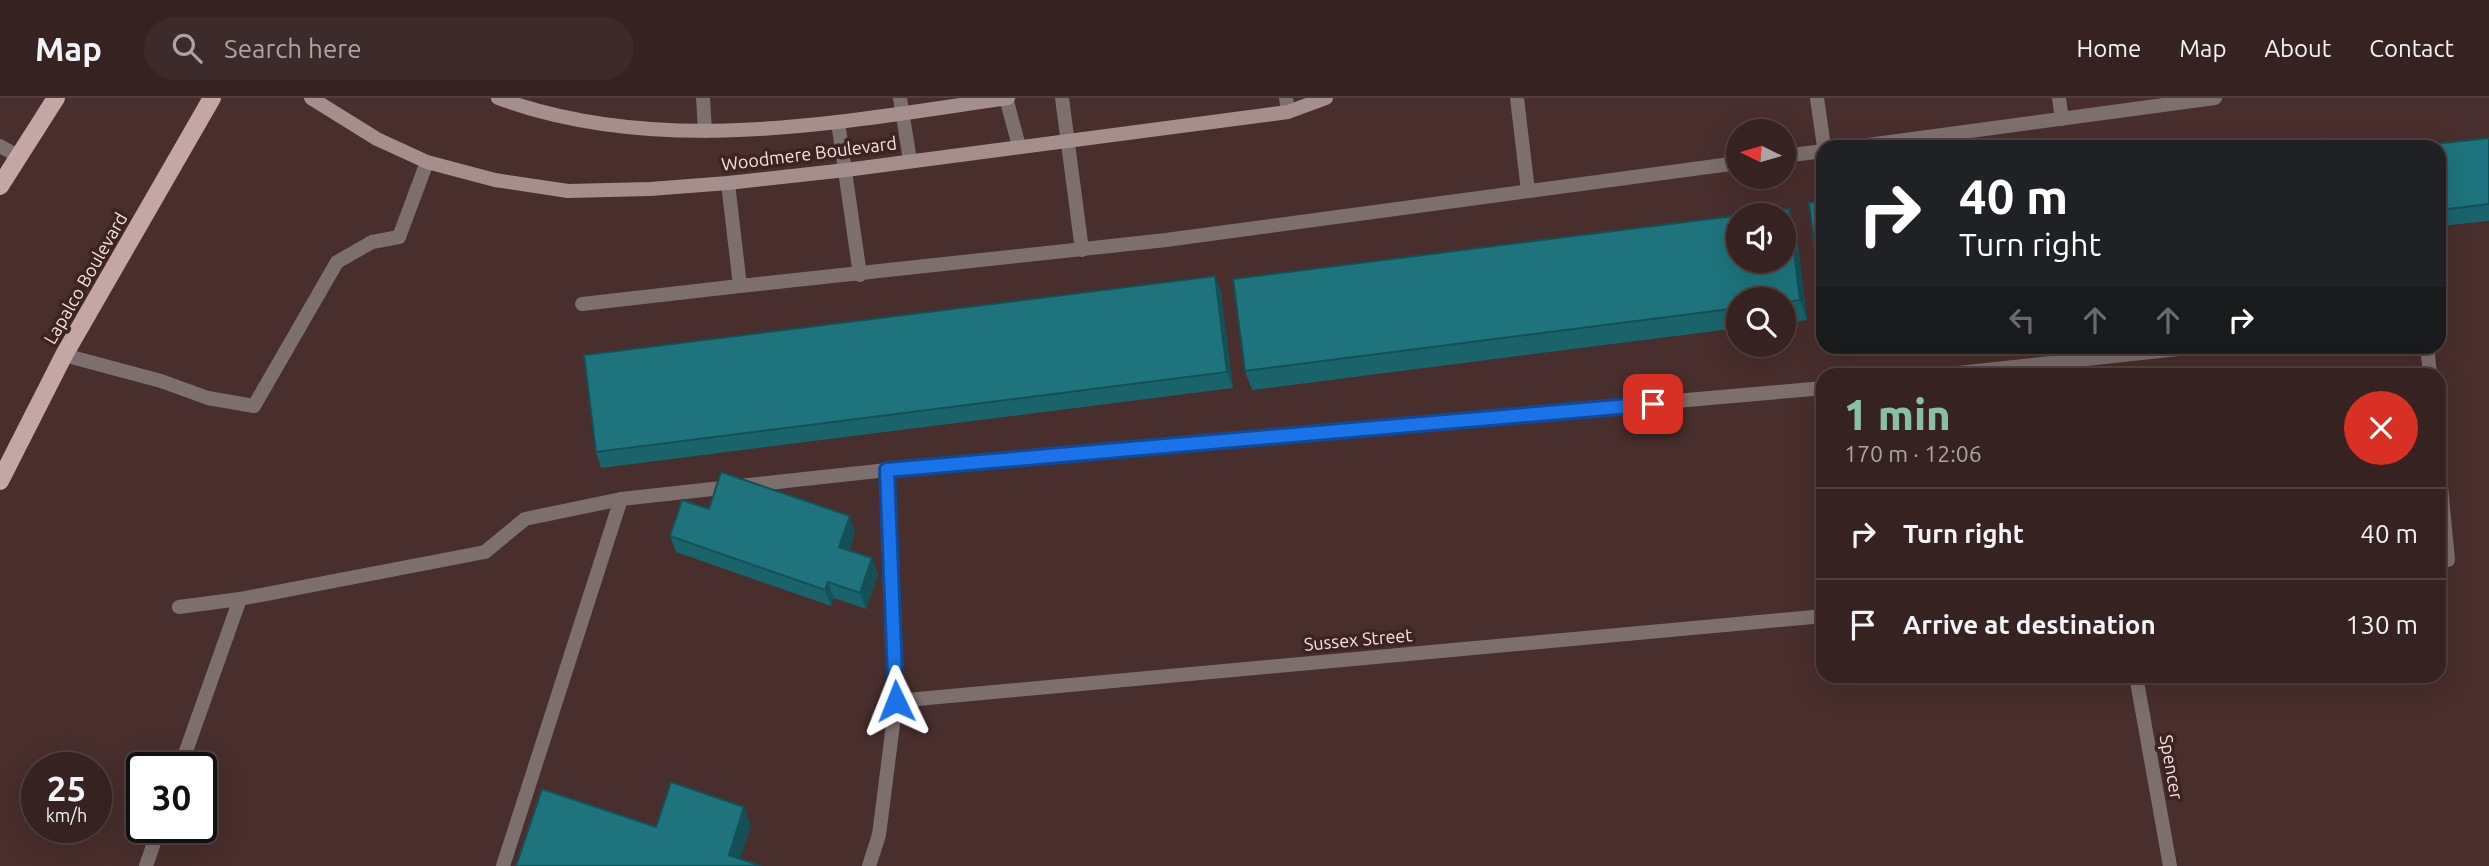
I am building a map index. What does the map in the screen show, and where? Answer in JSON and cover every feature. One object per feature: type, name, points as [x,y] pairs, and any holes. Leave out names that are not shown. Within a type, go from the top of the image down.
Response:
[{"type":"main road","points":[[0,186],[56,98]]},
{"type":"main road","name":"Lapalco Boulevard","points":[[0,481],[64,355],[212,98]]},
{"type":"street","name":"Woodmere Boulevard","points":[[311,98],[377,139],[427,162],[495,180],[569,191],[650,189],[846,170],[1067,140],[1326,98]]},
{"type":"street","name":"Woodmere Boulevard","points":[[498,98],[525,108],[626,127],[705,131],[767,130],[1007,98]]},
{"type":"street","points":[[703,98],[705,131]]},
{"type":"street","points":[[900,98],[910,160]]},
{"type":"street","points":[[1007,98],[1019,146]]},
{"type":"street","points":[[1062,98],[1082,250]]},
{"type":"street","points":[[1517,98],[1528,191]]},
{"type":"street","points":[[1817,98],[1823,140]]},
{"type":"street","points":[[2059,98],[2062,119]]},
{"type":"street","points":[[1905,140],[2215,98]]},
{"type":"street","points":[[838,122],[860,275]]},
{"type":"street","points":[[0,146],[18,156]]},
{"type":"street","points":[[1796,154],[1816,150]]},
{"type":"street","points":[[64,355],[161,381],[208,398],[254,406],[337,262],[372,242],[399,237],[427,162]]},
{"type":"street","points":[[582,304],[1082,250],[1726,165]]},
{"type":"street","points":[[728,183],[740,286]]},
{"type":"street","points":[[2004,368],[2133,354]]},
{"type":"street","points":[[179,607],[240,599],[485,552],[525,519],[621,499],[887,470],[1816,389]]},
{"type":"street","points":[[869,866],[879,835],[896,701],[887,470]]},
{"type":"street","points":[[503,866],[621,499]]},
{"type":"street","points":[[2446,540],[2446,561]]},
{"type":"street","points":[[186,752],[240,599]]},
{"type":"street","name":"Sussex Street","points":[[896,701],[1816,618]]},
{"type":"street","name":"Spencer","points":[[2137,683],[2170,866]]},
{"type":"street","points":[[146,866],[154,843]]},
{"type":"building","points":[[2489,138],[2489,204],[2446,209],[2446,143]]},
{"type":"building","points":[[1816,202],[1816,258],[1809,203]]},
{"type":"building","points":[[1726,217],[1726,273],[1796,273],[1796,267],[1800,300],[1796,301],[1796,287],[1726,287],[1726,310],[1245,371],[1233,279]]},
{"type":"building","points":[[1215,276],[1227,372],[596,452],[584,355]]},
{"type":"building","points":[[721,472],[850,516],[839,547],[872,558],[860,593],[828,582],[825,590],[670,536],[682,500],[709,509]]},
{"type":"building","points":[[671,782],[744,807],[729,855],[761,866],[516,866],[542,789],[656,827]]},
{"type":"route","points":[[896,701],[887,470],[1653,404]]}]
